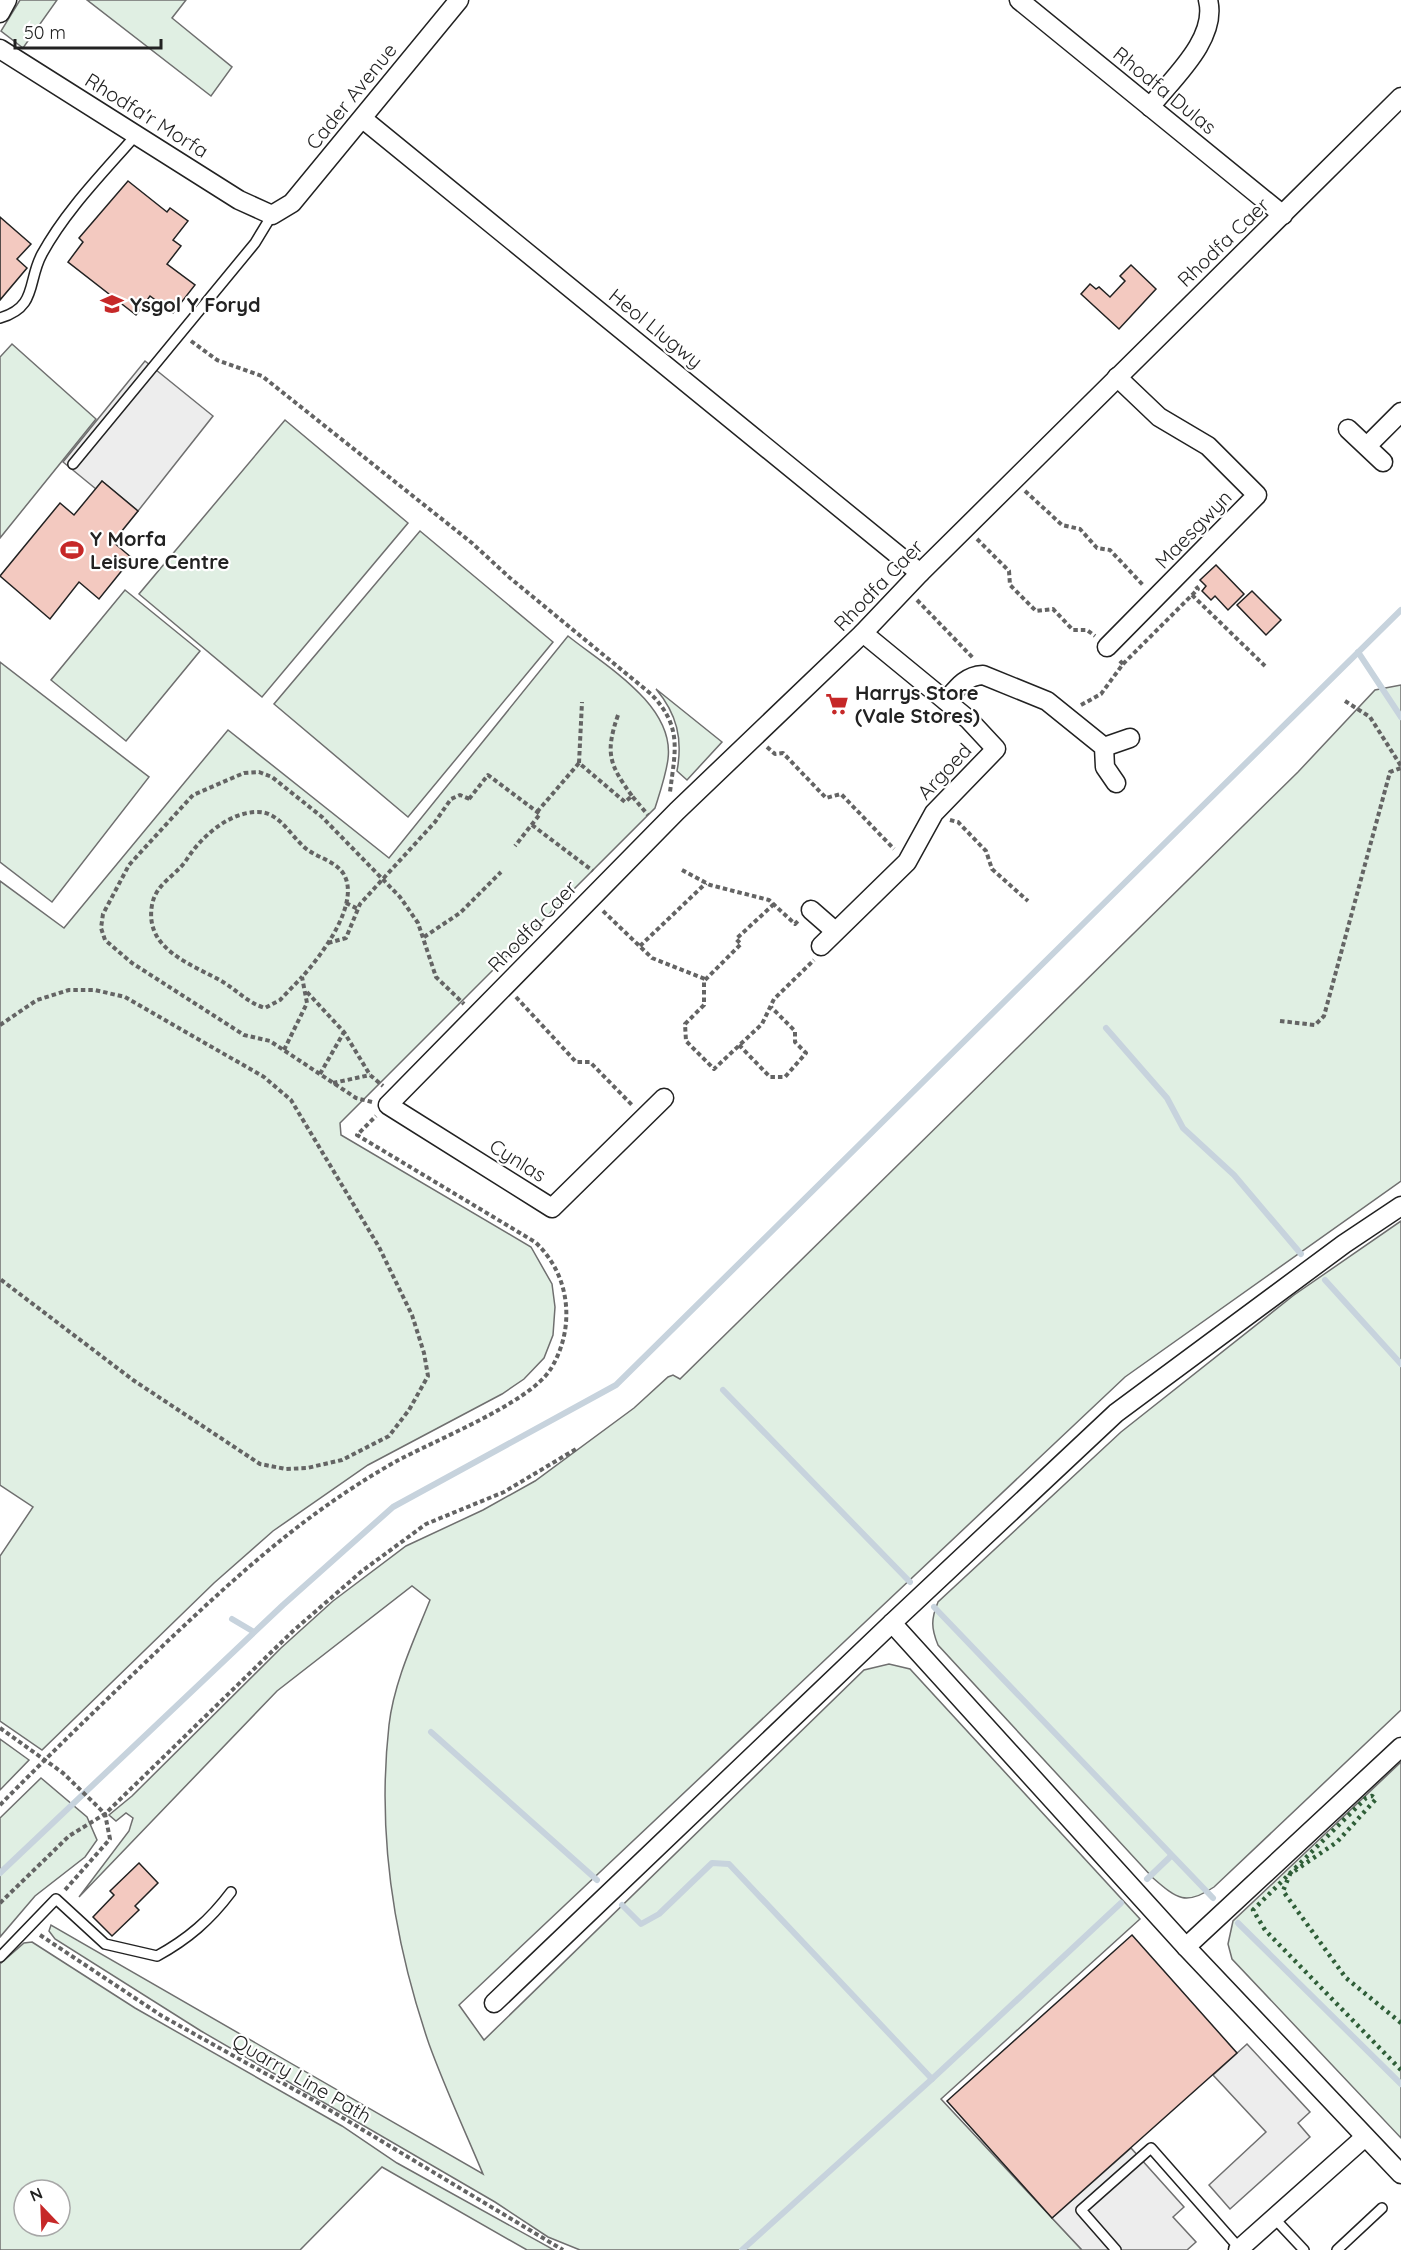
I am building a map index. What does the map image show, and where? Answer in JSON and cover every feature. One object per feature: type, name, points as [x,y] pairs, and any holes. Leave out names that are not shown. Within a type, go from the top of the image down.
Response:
[{"type":"street","points":[[0,13],[7,0]]},
{"type":"street","name":"Cader Avenue","points":[[272,215],[292,203],[459,0]]},
{"type":"street","name":"Rhodfa Dulas","points":[[1019,0],[1283,215]]},
{"type":"street","points":[[1150,107],[1196,48],[1208,27],[1211,10],[1208,0]]},
{"type":"street","name":"Rhodfa'r Morfa","points":[[0,49],[239,200],[272,215]]},
{"type":"street","name":"Rhodfa Caer","points":[[392,1101],[677,811],[863,633],[920,573],[1401,96]]},
{"type":"street","name":"Heol Llugwy","points":[[363,119],[920,573]]},
{"type":"street","name":"Maesgwyn","points":[[1107,647],[1257,495],[1208,446],[1160,417],[1117,377]]},
{"type":"street","points":[[1366,446],[1401,412]]},
{"type":"street","points":[[1348,429],[1383,462]]},
{"type":"street","name":"Argoed","points":[[821,946],[907,862],[932,816],[996,749],[969,720],[863,633]]},
{"type":"street","points":[[946,701],[962,682],[973,675],[995,677],[1047,701],[1104,747],[1105,767],[1116,783]]},
{"type":"street","points":[[1104,747],[1130,738]]},
{"type":"street","points":[[811,910],[835,931]]},
{"type":"street","name":"Cynlas","points":[[392,1101],[552,1208],[664,1098]]},
{"type":"street","points":[[494,2003],[1116,1413],[1344,1244],[1401,1206]]},
{"type":"street","points":[[892,1623],[1186,1947],[1401,2174]]},
{"type":"street","points":[[1186,1947],[1401,1747]]},
{"type":"street","points":[[1239,2249],[1365,2137]]},
{"type":"lane","points":[[0,318],[16,313],[32,291],[41,256],[63,221],[136,135]]},
{"type":"lane","points":[[73,464],[255,243],[272,215]]},
{"type":"lane","points":[[0,1957],[56,1899],[105,1944],[157,1956],[182,1942],[213,1916],[231,1892]]},
{"type":"lane","points":[[1116,2250],[1081,2210],[1151,2148],[1239,2249]]},
{"type":"lane","points":[[1337,2250],[1382,2208]]},
{"type":"lane","points":[[1274,2218],[1304,2250]]},
{"type":"path","points":[[181,333],[217,360],[262,376],[471,543],[651,694],[665,708],[672,726],[676,750],[670,804],[677,811]]},
{"type":"path","points":[[1014,481],[1062,525],[1080,529],[1097,548],[1110,550],[1156,599]]},
{"type":"path","points":[[966,528],[1009,571],[1010,585],[1036,611],[1053,609],[1072,630],[1087,630],[1122,664]]},
{"type":"path","points":[[1062,711],[1092,702],[1101,694],[1122,664],[1198,589],[1183,571]]},
{"type":"path","points":[[906,588],[955,642],[995,677]]},
{"type":"path","points":[[1192,595],[1265,666]]},
{"type":"path","points":[[1280,1021],[1315,1025],[1324,1016],[1390,772],[1401,767],[1370,717],[1345,701]]},
{"type":"path","points":[[537,812],[579,763],[582,702]]},
{"type":"path","points":[[618,715],[610,739],[610,753],[616,774],[659,829]]},
{"type":"path","points":[[756,735],[775,754],[783,753],[826,798],[841,794],[907,862]]},
{"type":"path","points":[[579,763],[625,802],[632,796]]},
{"type":"path","points":[[392,1101],[356,1098],[270,1041],[244,1035],[132,963],[105,940],[101,928],[103,914],[129,865],[193,795],[230,777],[259,772],[272,777],[322,817],[384,880],[418,923],[436,977],[476,1016]]},
{"type":"path","points":[[328,943],[346,938],[358,909],[435,822],[451,799],[460,795],[471,800],[488,775],[540,814],[515,846]]},
{"type":"path","points":[[255,812],[273,814],[303,847],[342,872],[347,882],[346,903],[328,943],[323,953],[302,977],[271,1006],[265,1008],[253,1005],[225,984],[171,953],[153,931],[152,904],[159,888],[185,862],[196,843],[218,826],[255,812]]},
{"type":"path","points":[[932,816],[958,822],[986,851],[992,869],[1028,901]]},
{"type":"path","points":[[532,825],[608,881]]},
{"type":"path","points":[[682,870],[705,883],[769,900],[795,924],[811,910]]},
{"type":"path","points":[[424,937],[460,913],[501,872]]},
{"type":"path","points":[[640,946],[705,883]]},
{"type":"path","points":[[591,898],[652,958],[705,979]]},
{"type":"path","points":[[346,903],[358,909]]},
{"type":"path","points":[[774,904],[736,939],[741,944],[705,979],[704,1005],[685,1024],[686,1041],[714,1070],[762,1024],[774,999],[824,950],[821,946]]},
{"type":"path","points":[[284,1050],[307,1003],[307,992],[302,977]]},
{"type":"path","points":[[505,986],[576,1062],[590,1062],[644,1118]]},
{"type":"path","points":[[0,1025],[37,1000],[69,990],[95,990],[125,997],[264,1077],[291,1100],[379,1247],[411,1315],[424,1353],[428,1376],[409,1410],[389,1436],[342,1460],[286,1470],[268,1466],[237,1450],[133,1380],[0,1279]]},
{"type":"path","points":[[307,992],[344,1032],[370,1075],[392,1101]]},
{"type":"path","points":[[739,1045],[770,1077],[785,1077],[806,1053],[795,1042],[795,1031],[771,1007]]},
{"type":"path","points":[[320,1074],[344,1032]]},
{"type":"path","points":[[333,1083],[370,1075]]},
{"type":"path","points":[[0,1805],[230,1582],[293,1528],[378,1472],[527,1394],[549,1371],[564,1334],[567,1316],[562,1284],[554,1265],[535,1242],[357,1135],[392,1101]]},
{"type":"path","points":[[0,1904],[69,1836],[105,1815],[293,1631],[362,1571],[426,1524],[504,1491],[576,1449]]},
{"type":"path","points":[[0,1728],[63,1773],[105,1815],[110,1839],[56,1899]]},
{"type":"path","name":"Quarry Line Path","points":[[29,1928],[162,2016],[313,2100],[563,2250]]},
{"type":"green space","points":[[20,0],[57,0],[23,48],[1,31]]},
{"type":"green space","points":[[87,0],[186,0],[172,18],[232,67],[211,96]]},
{"type":"green space","points":[[12,344],[96,419],[0,538],[0,357]]},
{"type":"green space","points":[[285,420],[408,523],[262,697],[139,594]]},
{"type":"green space","points":[[420,531],[553,642],[408,817],[274,704]]},
{"type":"green space","points":[[125,590],[200,651],[126,741],[51,680]]},
{"type":"green space","points":[[568,636],[634,688],[649,704],[660,721],[667,739],[668,759],[655,808],[340,1123],[341,1135],[531,1247],[552,1284],[555,1307],[553,1335],[544,1358],[524,1379],[502,1394],[368,1465],[273,1531],[214,1583],[42,1750],[0,1721],[0,1556],[33,1507],[0,1485],[0,881],[64,928],[228,730],[389,858]]},
{"type":"green space","points":[[0,662],[149,777],[52,902],[0,862]]},
{"type":"green space","points":[[1401,685],[1401,1181],[1125,1377],[459,2005],[484,2040],[864,1670],[889,1664],[910,1669],[1140,1919],[941,2099],[1082,2250],[580,2250],[548,2237],[495,2202],[201,2031],[55,1939],[49,1931],[51,1925],[483,2174],[435,2060],[417,2005],[398,1926],[387,1846],[385,1806],[389,1725],[395,1693],[405,1661],[430,1600],[412,1586],[277,1691],[79,1897],[129,1831],[133,1818],[126,1813],[116,1821],[109,1815],[132,1796],[281,1648],[333,1601],[406,1546],[483,1510],[535,1481],[634,1408],[668,1377],[673,1375],[680,1379],[1298,772],[1375,690]]},
{"type":"green space","points":[[656,689],[722,742],[687,780],[677,771],[679,738],[677,727],[669,708]]},
{"type":"green space","points":[[1401,1221],[1401,1710],[1214,1887],[1196,1897],[1182,1898],[1153,1878],[938,1645],[933,1624],[936,1608],[938,1602],[1121,1432],[1294,1295]]},
{"type":"green space","points":[[0,1739],[29,1760],[0,1790]]},
{"type":"green space","points":[[1401,1762],[1401,2138],[1232,1959],[1228,1944],[1233,1921]]},
{"type":"green space","points":[[41,1778],[87,1817],[97,1840],[85,1857],[35,1896],[0,1937],[0,1818]]},
{"type":"green space","points":[[32,1942],[135,2008],[342,2126],[397,2163],[554,2250],[527,2250],[382,2167],[300,2250],[0,2250],[0,1964],[24,1943]]},
{"type":"shaded area","points":[[145,361],[213,416],[138,511],[102,481],[96,489],[63,462]]},
{"type":"shaded area","points":[[1247,2044],[1310,2112],[1298,2123],[1310,2137],[1230,2209],[1209,2185],[1266,2132],[1213,2075]]},
{"type":"shaded area","points":[[1131,2148],[1184,2207],[1173,2217],[1196,2242],[1187,2250],[1082,2250],[1052,2218]]},
{"type":"building","points":[[128,181],[167,212],[170,208],[188,221],[173,240],[181,246],[167,264],[195,285],[173,313],[150,296],[136,315],[68,262],[83,242],[79,238]]},
{"type":"building","points":[[0,217],[31,244],[17,259],[27,268],[0,300]]},
{"type":"building","points":[[1131,265],[1156,289],[1119,329],[1081,294],[1090,284],[1096,289],[1099,287],[1110,297],[1125,281],[1120,276]]},
{"type":"building","name":"Y Morfa Leisure Centre","points":[[102,481],[138,511],[113,542],[132,558],[99,599],[79,582],[50,619],[0,576],[60,503],[74,515]]},
{"type":"building","points":[[1216,565],[1244,594],[1228,610],[1215,596],[1211,600],[1202,591],[1206,586],[1200,580]]},
{"type":"building","points":[[1252,591],[1281,620],[1266,635],[1237,605]]},
{"type":"building","points":[[139,1863],[158,1883],[135,1906],[139,1910],[112,1936],[93,1917],[114,1895],[110,1891]]},
{"type":"building","points":[[1132,1935],[1237,2053],[1052,2218],[947,2101]]},
{"type":"waterway","points":[[0,1873],[283,1605],[393,1507],[616,1385],[1401,610]]},
{"type":"waterway","points":[[1358,652],[1401,717]]},
{"type":"waterway","points":[[1106,1028],[1167,1098],[1183,1128],[1234,1175],[1301,1254]]},
{"type":"waterway","points":[[1325,1280],[1401,1364]]},
{"type":"waterway","points":[[723,1390],[910,1582]]},
{"type":"waterway","points":[[934,1607],[1213,1898]]},
{"type":"waterway","points":[[232,1619],[254,1632]]},
{"type":"waterway","points":[[431,1732],[597,1880]]},
{"type":"waterway","points":[[1147,1879],[1171,1856]]},
{"type":"waterway","points":[[622,1905],[641,1924],[659,1914],[712,1863],[729,1864],[932,2079]]},
{"type":"waterway","points":[[742,2250],[932,2079],[1121,1903]]},
{"type":"waterway","points":[[1238,1923],[1401,2084]]},
{"type":"hedge","points":[[1401,2023],[1346,1978],[1283,1891],[1290,1874],[1337,1842],[1376,1799],[1372,1796],[1366,1798],[1253,1910],[1265,1930],[1401,2070]]},
{"type":"place","name":"Ysgol Y Foryd","points":[[112,304]]},
{"type":"place","name":"Y Morfa Leisure Centre","points":[[72,550]]},
{"type":"place","name":"Harrys Store (Vale Stores)","points":[[837,704]]}]
